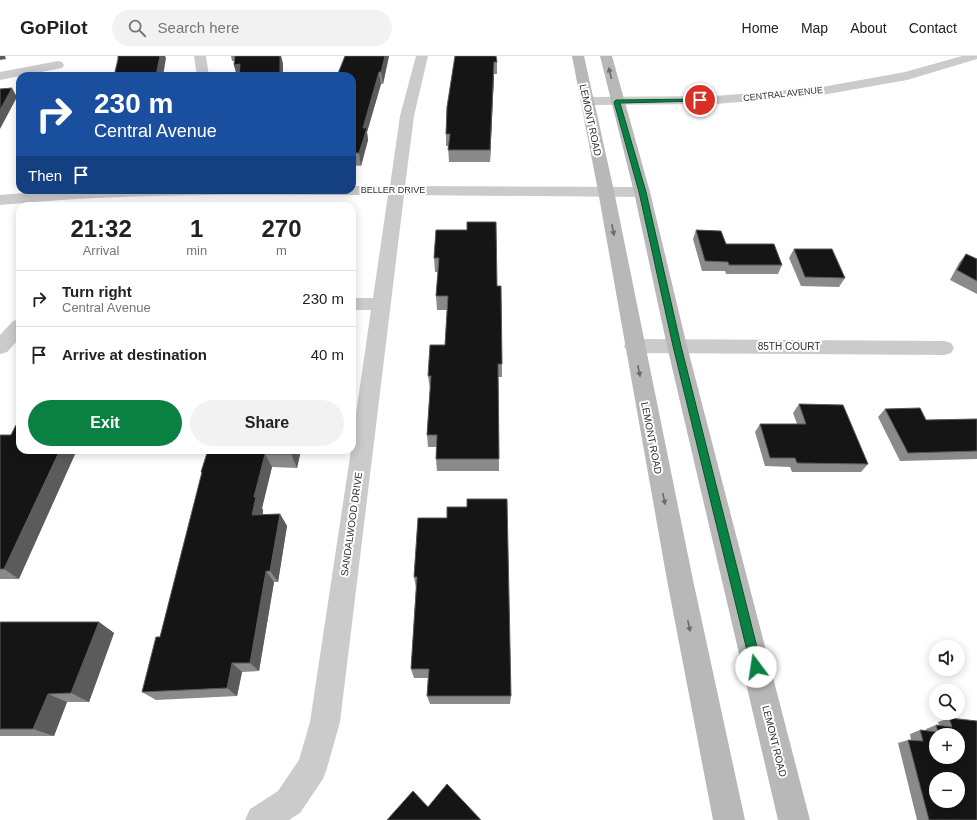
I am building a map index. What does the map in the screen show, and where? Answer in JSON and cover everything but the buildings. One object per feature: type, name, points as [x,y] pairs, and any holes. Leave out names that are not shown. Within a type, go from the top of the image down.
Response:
[{"type":"main road","name":"LEMONT ROAD","points":[[578,56],[606,191],[634,346],[729,820]]},
{"type":"main road","name":"LEMONT ROAD","points":[[606,56],[616,102],[642,192],[677,346],[794,820]]},
{"type":"street","points":[[200,56],[202,72]]},
{"type":"street","name":"SANDALWOOD DRIVE","points":[[261,820],[289,802],[312,768],[325,722],[396,190],[410,99],[422,56]]},
{"type":"street","name":"CENTRAL AVENUE","points":[[587,101],[616,102],[730,99],[822,90],[907,76],[975,56]]},
{"type":"street","points":[[23,72],[58,66]]},
{"type":"street","points":[[0,76],[16,73]]},
{"type":"street","name":"BELLER DRIVE","points":[[356,190],[642,192]]},
{"type":"street","name":"BELLER DRIVE","points":[[0,200],[20,194]]},
{"type":"street","points":[[356,304],[381,304]]},
{"type":"street","points":[[0,347],[16,330]]},
{"type":"street","name":"85TH COURT","points":[[634,346],[944,348]]},
{"type":"route","points":[[700,100],[616,102],[642,192],[677,346],[756,667]]}]
